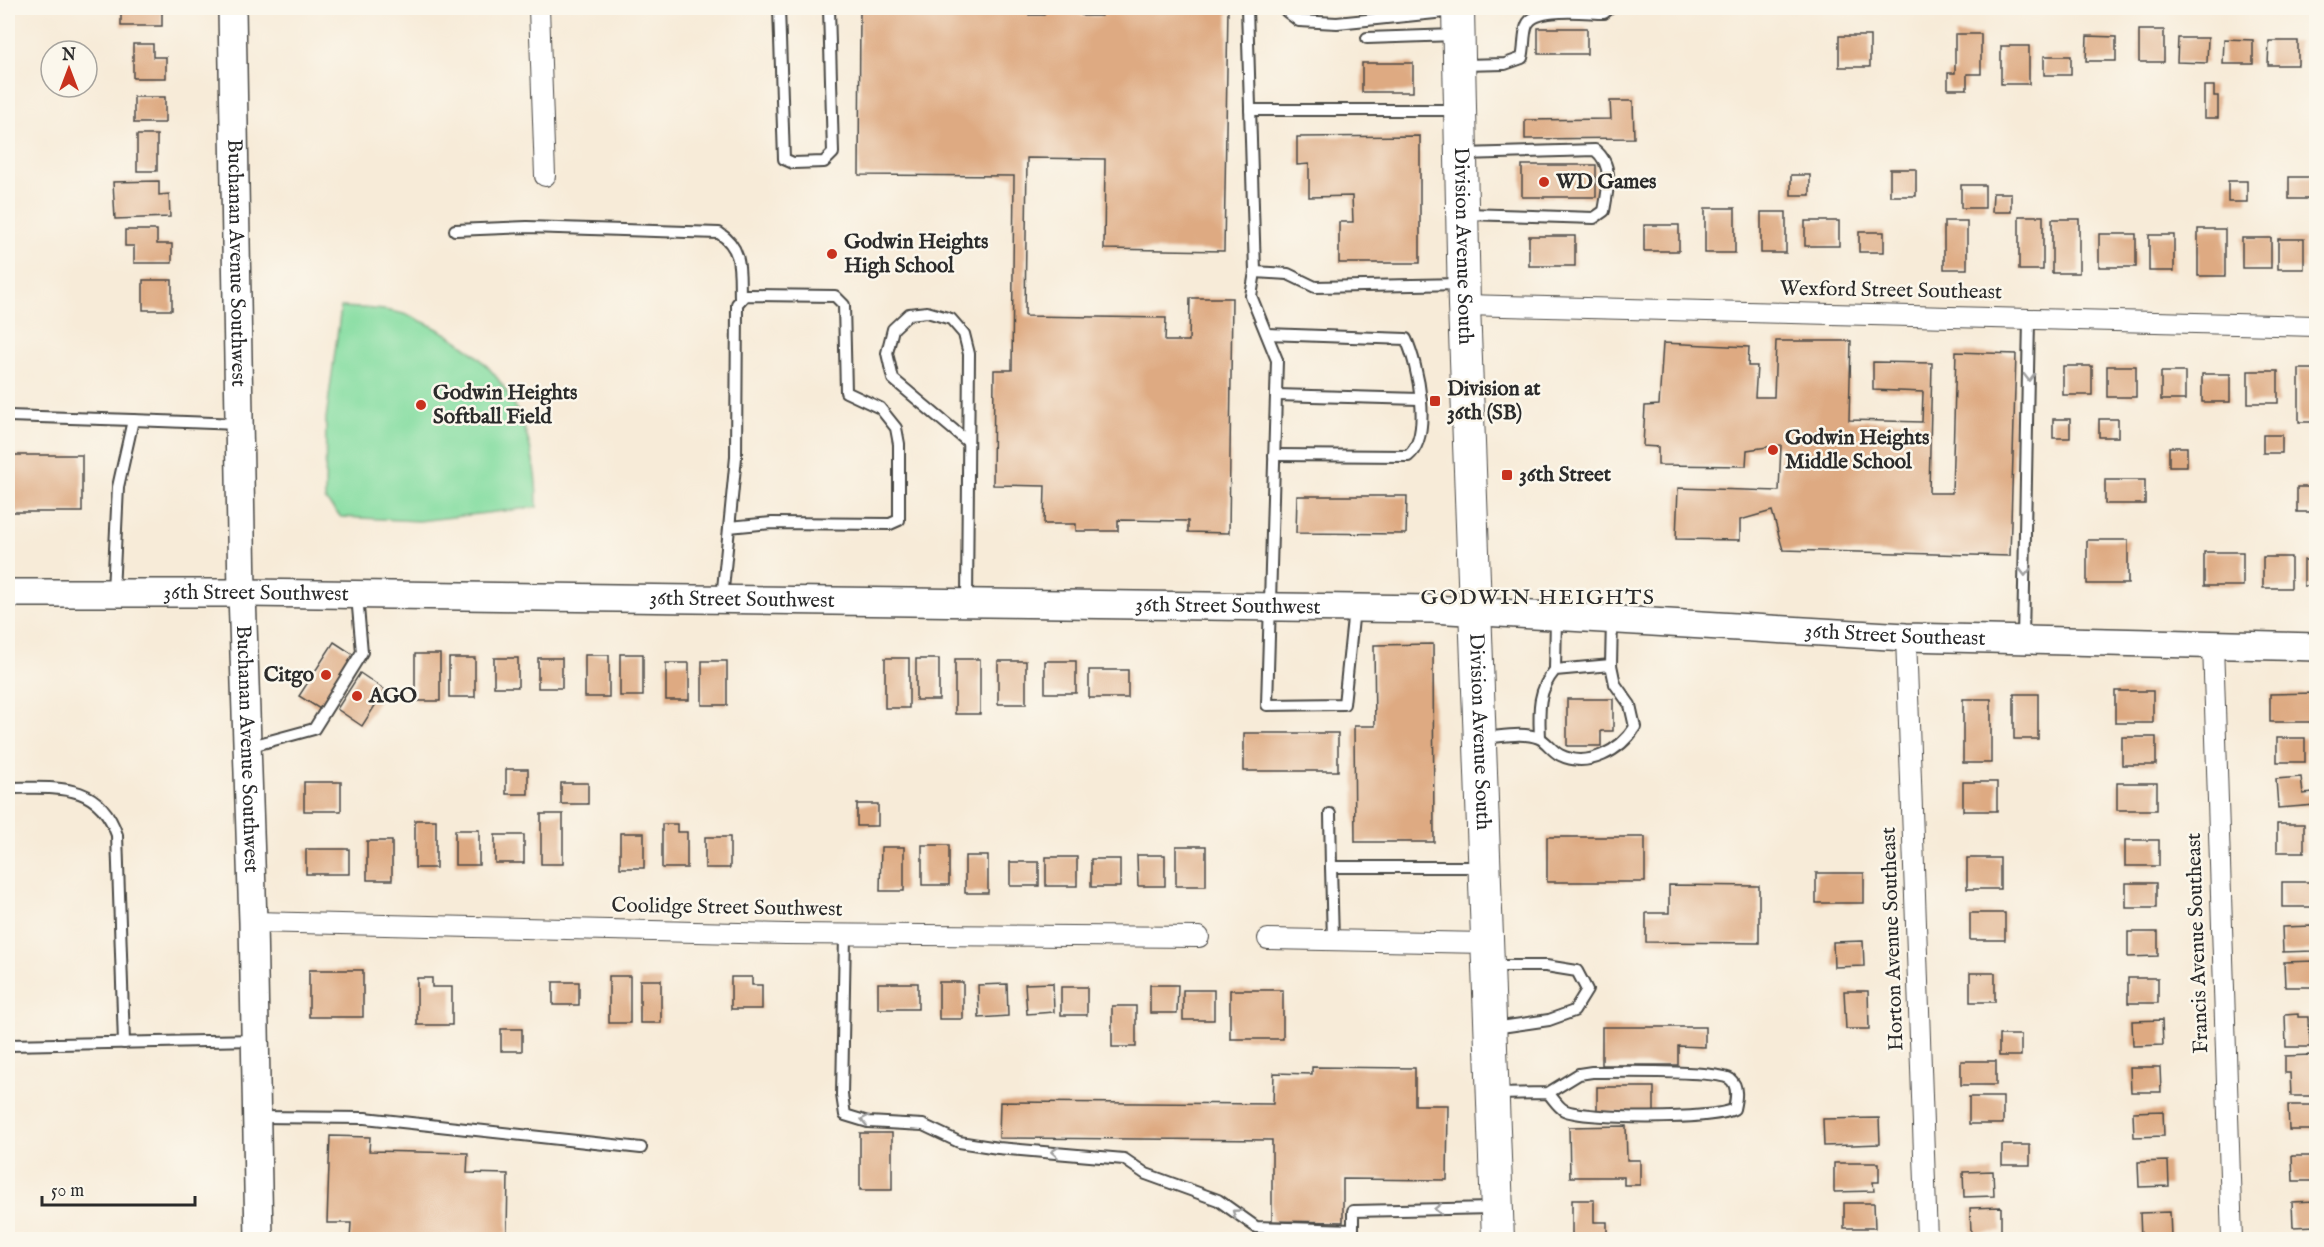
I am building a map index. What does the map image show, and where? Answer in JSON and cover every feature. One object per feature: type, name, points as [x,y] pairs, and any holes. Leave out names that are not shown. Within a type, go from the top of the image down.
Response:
[{"type":"main road","name":"Division Avenue South","points":[[1458,29],[1464,295],[1498,1239]]},
{"type":"street","name":"Buchanan Avenue Southwest","points":[[232,8],[242,593],[253,922],[259,1239]]},
{"type":"street","points":[[539,8],[545,176]]},
{"type":"street","name":"Wexford Street Southeast","points":[[1464,295],[2029,319],[2316,326]]},
{"type":"street","name":"36th Street Southwest","points":[[8,593],[242,593],[1475,610]]},
{"type":"street","name":"36th Street Southeast","points":[[1475,610],[1906,637],[2316,647]]},
{"type":"street","name":"Horton Avenue Southeast","points":[[1906,637],[1927,1239]]},
{"type":"street","name":"Francis Avenue Southeast","points":[[2213,644],[2232,1239]]},
{"type":"street","name":"Coolidge Street Southwest","points":[[253,922],[845,935],[1199,937]]},
{"type":"street","points":[[1268,939],[1333,940],[1488,954]]},
{"type":"lane","points":[[779,8],[784,159],[793,163],[824,162],[833,153],[829,8]]},
{"type":"lane","points":[[1247,8],[1255,273],[1251,296],[1277,360],[1267,705],[1344,704],[1354,608]]},
{"type":"lane","points":[[1286,8],[1286,11],[1299,21],[1458,29],[1505,64],[1522,58],[1526,28],[1534,16],[1545,13],[1604,13],[1610,8]]},
{"type":"lane","points":[[1367,38],[1458,29]]},
{"type":"lane","points":[[1250,110],[1460,110]]},
{"type":"lane","points":[[1461,154],[1595,150],[1603,156],[1609,180],[1604,211],[1594,218],[1462,214]]},
{"type":"lane","points":[[455,230],[527,227],[719,233],[731,241],[738,256],[740,299]]},
{"type":"lane","points":[[1255,273],[1288,274],[1315,287],[1464,295]]},
{"type":"lane","points":[[722,600],[729,526],[736,457],[737,304],[745,295],[835,296],[844,306],[846,392],[880,408],[896,428],[899,520],[890,525],[772,523],[729,526]]},
{"type":"lane","points":[[968,442],[893,379],[887,353],[893,329],[909,314],[927,312],[951,319],[964,334],[969,354],[968,602]]},
{"type":"lane","points":[[2023,640],[2029,319]]},
{"type":"lane","points":[[1268,334],[1406,339],[1416,360],[1420,399],[1419,438],[1416,450],[1408,456],[1274,455]]},
{"type":"lane","points":[[1276,395],[1420,399]]},
{"type":"lane","points":[[8,416],[239,424]]},
{"type":"lane","points":[[113,592],[118,487],[133,420]]},
{"type":"lane","points":[[247,747],[314,729],[362,652],[357,595]]},
{"type":"lane","points":[[1540,738],[1539,699],[1544,682],[1555,670],[1556,616]]},
{"type":"lane","points":[[1480,738],[1523,735],[1540,738],[1562,756],[1586,759],[1605,755],[1626,741],[1635,727],[1630,705],[1616,684],[1611,665],[1612,619]]},
{"type":"lane","points":[[1555,670],[1611,665]]},
{"type":"lane","points":[[8,788],[67,788],[95,800],[111,815],[117,835],[124,1043]]},
{"type":"lane","points":[[1330,814],[1333,940]]},
{"type":"lane","points":[[1331,867],[1484,867]]},
{"type":"lane","points":[[845,935],[842,1095],[845,1115],[868,1122],[923,1125],[959,1142],[988,1147],[1124,1159],[1146,1174],[1218,1200],[1256,1227],[1353,1235],[1353,1211],[1497,1208]]},
{"type":"lane","points":[[1488,954],[1577,971],[1587,990],[1574,1011],[1549,1020],[1490,1029]]},
{"type":"lane","points":[[8,1045],[256,1040]]},
{"type":"lane","points":[[1493,1094],[1548,1093],[1579,1074],[1592,1072],[1719,1075],[1730,1079],[1735,1088],[1736,1099],[1734,1109],[1711,1115],[1593,1116],[1563,1110],[1548,1093]]},
{"type":"lane","points":[[257,1117],[365,1118],[641,1148]]},
{"type":"green space","name":"Godwin Heights Softball Field","points":[[341,307],[371,308],[409,316],[459,342],[480,359],[498,379],[523,426],[531,451],[536,479],[537,507],[419,521],[341,517],[325,500],[326,419]]},
{"type":"building","points":[[121,8],[162,8],[162,26],[121,26]]},
{"type":"building","name":"Godwin Heights High School","points":[[860,8],[1029,8],[1029,15],[1044,15],[1048,8],[1078,8],[1076,12],[1083,16],[1101,16],[1101,8],[1228,8],[1224,251],[1104,249],[1105,159],[1027,158],[1025,316],[1166,318],[1165,341],[1189,341],[1190,298],[1232,298],[1229,533],[1188,532],[1188,521],[1118,520],[1118,531],[1076,531],[1076,524],[1044,524],[1045,486],[993,485],[994,370],[1012,370],[1014,176],[859,175]]},
{"type":"building","points":[[1538,28],[1587,28],[1587,54],[1538,54]]},
{"type":"building","points":[[2139,30],[2164,30],[2164,62],[2139,62]]},
{"type":"building","points":[[1955,34],[1981,34],[1981,74],[1967,74],[1967,89],[1948,89],[1948,73],[1955,73]]},
{"type":"building","points":[[1839,36],[1870,36],[1870,67],[1839,67]]},
{"type":"building","points":[[2087,36],[2116,37],[2116,61],[2086,61]]},
{"type":"building","points":[[2178,38],[2208,38],[2207,63],[2177,62]]},
{"type":"building","points":[[2224,39],[2253,40],[2253,64],[2223,64]]},
{"type":"building","points":[[2269,41],[2298,41],[2298,65],[2268,65]]},
{"type":"building","points":[[133,44],[153,44],[153,57],[166,57],[166,78],[133,78]]},
{"type":"building","points":[[2001,46],[2029,46],[2029,84],[2001,84]]},
{"type":"building","points":[[2044,56],[2071,56],[2071,75],[2044,75]]},
{"type":"building","points":[[1362,63],[1413,63],[1413,92],[1362,92]]},
{"type":"building","points":[[2204,86],[2214,86],[2214,96],[2218,96],[2218,118],[2204,118]]},
{"type":"building","points":[[134,97],[165,97],[165,123],[134,123]]},
{"type":"building","points":[[1610,101],[1633,101],[1634,138],[1525,139],[1525,120],[1611,119]]},
{"type":"building","points":[[137,135],[157,135],[157,171],[137,171]]},
{"type":"building","points":[[1420,136],[1420,263],[1339,263],[1339,222],[1353,222],[1352,196],[1309,197],[1309,164],[1297,165],[1297,137]]},
{"type":"building","points":[[1522,165],[1596,165],[1596,197],[1522,197]]},
{"type":"building","points":[[1890,169],[1916,169],[1916,196],[1890,196]]},
{"type":"building","points":[[1791,175],[1810,175],[1810,195],[1791,195]]},
{"type":"building","points":[[2289,177],[2312,177],[2312,199],[2289,199]]},
{"type":"building","points":[[159,181],[159,195],[169,194],[170,217],[115,219],[113,182]]},
{"type":"building","points":[[2228,181],[2247,181],[2247,202],[2228,202]]},
{"type":"building","points":[[1961,185],[1985,185],[1985,208],[1961,208]]},
{"type":"building","points":[[1993,193],[2011,193],[2011,212],[1992,212]]},
{"type":"building","points":[[1705,208],[1735,208],[1735,253],[1705,253]]},
{"type":"building","points":[[1761,212],[1786,212],[1786,253],[1761,253]]},
{"type":"building","points":[[2019,216],[2043,216],[2043,270],[2019,270]]},
{"type":"building","points":[[2052,219],[2079,219],[2079,273],[2052,273]]},
{"type":"building","points":[[1805,221],[1839,221],[1839,246],[1805,246]]},
{"type":"building","points":[[1944,221],[1967,221],[1967,269],[1944,269]]},
{"type":"building","points":[[1644,225],[1679,225],[1679,251],[1644,251]]},
{"type":"building","points":[[2198,229],[2225,229],[2225,276],[2198,276]]},
{"type":"building","points":[[125,230],[157,230],[157,244],[172,244],[172,263],[134,263],[134,246],[125,246]]},
{"type":"building","points":[[1859,232],[1884,232],[1884,252],[1859,252]]},
{"type":"building","points":[[2099,234],[2136,234],[2136,267],[2099,267]]},
{"type":"building","points":[[2149,235],[2174,235],[2174,271],[2149,271]]},
{"type":"building","points":[[1529,236],[1575,236],[1575,266],[1529,266]]},
{"type":"building","points":[[2242,238],[2271,238],[2271,268],[2242,268]]},
{"type":"building","points":[[2278,239],[2304,239],[2304,269],[2278,269]]},
{"type":"building","points":[[143,280],[172,280],[172,310],[143,310]]},
{"type":"building","points":[[1776,341],[1851,341],[1849,420],[1922,422],[1923,392],[1873,390],[1873,362],[1932,363],[1929,493],[1952,493],[1956,352],[2016,354],[2010,556],[1783,550],[1772,511],[1740,520],[1740,540],[1676,539],[1678,488],[1779,491],[1781,445],[1747,450],[1746,466],[1658,465],[1658,447],[1643,446],[1645,406],[1659,405],[1663,343],[1749,347],[1748,366],[1757,366],[1755,397],[1774,397]]},
{"type":"building","points":[[2063,366],[2092,366],[2092,395],[2063,395]]},
{"type":"building","points":[[2107,366],[2136,366],[2136,397],[2107,397]]},
{"type":"building","points":[[2299,369],[2316,369],[2316,422],[2299,422]]},
{"type":"building","points":[[2248,371],[2278,371],[2278,403],[2248,403]]},
{"type":"building","points":[[2161,372],[2185,372],[2185,400],[2161,400]]},
{"type":"building","points":[[2202,374],[2230,374],[2230,402],[2202,402]]},
{"type":"building","points":[[2053,419],[2070,419],[2070,438],[2053,438]]},
{"type":"building","points":[[2099,419],[2118,419],[2118,437],[2099,437]]},
{"type":"building","points":[[2263,435],[2282,435],[2282,453],[2263,453]]},
{"type":"building","points":[[2169,447],[2187,447],[2187,466],[2169,466]]},
{"type":"building","points":[[8,455],[82,455],[82,512],[8,512]]},
{"type":"building","points":[[2105,480],[2145,480],[2145,504],[2105,504]]},
{"type":"building","points":[[2297,487],[2316,487],[2316,512],[2297,512]]},
{"type":"building","points":[[1297,496],[1407,496],[1406,534],[1296,533]]},
{"type":"building","points":[[2087,540],[2128,540],[2128,584],[2087,584]]},
{"type":"building","points":[[2204,552],[2243,552],[2243,586],[2204,586]]},
{"type":"building","points":[[2263,557],[2291,557],[2291,588],[2263,588]]},
{"type":"building","points":[[2304,560],[2316,560],[2316,586],[2304,586]]},
{"type":"building","points":[[334,642],[354,655],[320,709],[299,696]]},
{"type":"building","points":[[1433,644],[1434,842],[1355,842],[1354,726],[1375,726],[1374,645]]},
{"type":"building","points":[[415,654],[440,654],[440,701],[415,701]]},
{"type":"building","points":[[620,654],[643,654],[643,696],[620,696]]},
{"type":"building","points":[[585,655],[609,655],[609,697],[585,697]]},
{"type":"building","points":[[449,658],[475,658],[475,697],[449,697]]},
{"type":"building","points":[[494,658],[518,658],[518,687],[494,687]]},
{"type":"building","points":[[538,658],[562,658],[562,688],[538,688]]},
{"type":"building","points":[[885,658],[909,658],[909,708],[885,708]]},
{"type":"building","points":[[916,659],[939,659],[939,700],[916,700]]},
{"type":"building","points":[[955,659],[980,659],[980,714],[955,714]]},
{"type":"building","points":[[702,661],[727,661],[727,705],[702,705]]},
{"type":"building","points":[[998,661],[1026,661],[1026,704],[998,704]]},
{"type":"building","points":[[1045,661],[1076,661],[1076,693],[1045,693]]},
{"type":"building","points":[[666,663],[689,663],[689,700],[666,700]]},
{"type":"building","points":[[1089,670],[1128,670],[1128,698],[1089,698]]},
{"type":"building","points":[[360,673],[385,690],[362,726],[337,709]]},
{"type":"building","points":[[2115,691],[2153,691],[2153,723],[2115,723]]},
{"type":"building","points":[[2316,693],[2316,722],[2270,722],[2270,694]]},
{"type":"building","points":[[2014,694],[2038,694],[2038,739],[2014,739]]},
{"type":"building","points":[[1567,699],[1613,699],[1613,731],[1601,731],[1601,746],[1567,746]]},
{"type":"building","points":[[1963,699],[1991,699],[1991,763],[1963,763]]},
{"type":"building","points":[[1244,733],[1338,733],[1338,771],[1244,771]]},
{"type":"building","points":[[2122,737],[2156,737],[2156,765],[2122,765]]},
{"type":"building","points":[[2277,738],[2305,738],[2305,762],[2277,762]]},
{"type":"building","points":[[506,769],[528,769],[528,794],[506,794]]},
{"type":"building","points":[[2301,777],[2303,794],[2314,793],[2315,805],[2278,808],[2276,779]]},
{"type":"building","points":[[304,782],[341,782],[341,811],[304,811]]},
{"type":"building","points":[[1963,782],[1997,782],[1997,811],[1963,811]]},
{"type":"building","points":[[561,783],[588,783],[588,804],[561,804]]},
{"type":"building","points":[[2117,783],[2157,783],[2157,810],[2117,810]]},
{"type":"building","points":[[857,804],[878,804],[878,826],[857,826]]},
{"type":"building","points":[[541,814],[563,814],[563,864],[541,864]]},
{"type":"building","points":[[415,820],[436,820],[436,868],[415,868]]},
{"type":"building","points":[[662,824],[677,824],[677,832],[687,832],[687,868],[662,868]]},
{"type":"building","points":[[2277,824],[2304,824],[2304,852],[2277,852]]},
{"type":"building","points":[[455,830],[479,830],[479,865],[455,865]]},
{"type":"building","points":[[620,833],[644,833],[644,868],[620,868]]},
{"type":"building","points":[[495,835],[524,835],[524,863],[495,863]]},
{"type":"building","points":[[705,837],[730,837],[730,868],[705,868]]},
{"type":"building","points":[[1547,837],[1645,837],[1645,882],[1547,882]]},
{"type":"building","points":[[2125,840],[2159,840],[2159,866],[2125,866]]},
{"type":"building","points":[[367,841],[392,841],[392,880],[367,880]]},
{"type":"building","points":[[922,845],[949,845],[949,885],[922,885]]},
{"type":"building","points":[[1176,846],[1206,846],[1206,886],[1176,886]]},
{"type":"building","points":[[881,847],[904,847],[904,891],[880,891]]},
{"type":"building","points":[[306,849],[349,849],[349,874],[306,874]]},
{"type":"building","points":[[1137,855],[1165,855],[1165,886],[1138,886]]},
{"type":"building","points":[[965,856],[988,856],[988,893],[965,893]]},
{"type":"building","points":[[1046,857],[1077,857],[1077,886],[1046,886]]},
{"type":"building","points":[[1967,858],[2000,858],[2000,889],[1967,889]]},
{"type":"building","points":[[1091,859],[1120,859],[1120,887],[1091,887]]},
{"type":"building","points":[[1010,862],[1039,862],[1039,886],[1010,886]]},
{"type":"building","points":[[1816,873],[1864,873],[1864,903],[1816,903]]},
{"type":"building","points":[[2282,882],[2312,882],[2312,907],[2282,907]]},
{"type":"building","points":[[2126,883],[2156,883],[2156,908],[2126,908]]},
{"type":"building","points":[[1669,885],[1759,886],[1759,943],[1646,942],[1646,913],[1669,913]]},
{"type":"building","points":[[1970,913],[2005,913],[2005,940],[1970,940]]},
{"type":"building","points":[[2312,926],[2313,951],[2283,952],[2282,927]]},
{"type":"building","points":[[2128,932],[2158,932],[2158,956],[2128,957]]},
{"type":"building","points":[[1863,941],[1864,966],[1834,967],[1833,942]]},
{"type":"building","points":[[2314,961],[2315,987],[2285,987],[2284,962]]},
{"type":"building","points":[[309,970],[363,970],[363,1017],[309,1017]]},
{"type":"building","points":[[1970,973],[1995,973],[1995,1002],[1970,1002]]},
{"type":"building","points":[[609,976],[630,976],[630,1023],[609,1023]]},
{"type":"building","points":[[731,977],[752,977],[752,985],[762,985],[762,1009],[731,1009]]},
{"type":"building","points":[[417,978],[432,978],[432,987],[452,987],[452,1025],[417,1025]]},
{"type":"building","points":[[2128,978],[2158,978],[2158,1003],[2128,1003]]},
{"type":"building","points":[[640,980],[661,980],[661,1023],[640,1023]]},
{"type":"building","points":[[553,982],[579,982],[579,1005],[553,1005]]},
{"type":"building","points":[[939,982],[963,982],[963,1019],[939,1019]]},
{"type":"building","points":[[878,983],[918,983],[918,1009],[878,1009]]},
{"type":"building","points":[[1053,983],[1054,1012],[1027,1014],[1025,984]]},
{"type":"building","points":[[1007,984],[1008,1016],[979,1018],[978,985]]},
{"type":"building","points":[[1150,985],[1178,985],[1177,1013],[1150,1013]]},
{"type":"building","points":[[1061,987],[1087,987],[1087,1015],[1061,1015]]},
{"type":"building","points":[[1183,990],[1214,990],[1214,1020],[1183,1020]]},
{"type":"building","points":[[1230,990],[1283,990],[1283,1039],[1230,1039]]},
{"type":"building","points":[[1844,991],[1868,991],[1869,1029],[1846,1029]]},
{"type":"building","points":[[1112,1006],[1136,1006],[1136,1047],[1112,1047]]},
{"type":"building","points":[[2298,1014],[2298,1017],[2309,1017],[2310,1047],[2286,1047],[2285,1015]]},
{"type":"building","points":[[2162,1020],[2163,1045],[2133,1046],[2132,1021]]},
{"type":"building","points":[[1602,1027],[1705,1027],[1705,1047],[1678,1046],[1678,1065],[1602,1065]]},
{"type":"building","points":[[501,1029],[522,1029],[522,1051],[501,1051]]},
{"type":"building","points":[[1999,1035],[2021,1035],[2021,1056],[1999,1056]]},
{"type":"building","points":[[2311,1055],[2311,1061],[2316,1061],[2316,1096],[2291,1096],[2290,1073],[2285,1073],[2285,1056]]},
{"type":"building","points":[[1961,1061],[1996,1061],[1996,1085],[1961,1085]]},
{"type":"building","points":[[1312,1067],[1415,1068],[1415,1105],[1448,1105],[1447,1180],[1343,1179],[1343,1222],[1272,1221],[1272,1140],[999,1138],[1000,1102],[1273,1104],[1274,1073],[1312,1074]]},
{"type":"building","points":[[2130,1067],[2160,1067],[2161,1092],[2131,1092]]},
{"type":"building","points":[[1597,1087],[1654,1087],[1654,1112],[1597,1112]]},
{"type":"building","points":[[1969,1097],[2003,1097],[2003,1124],[1969,1124]]},
{"type":"building","points":[[2288,1105],[2316,1105],[2316,1130],[2289,1130]]},
{"type":"building","points":[[2163,1111],[2164,1136],[2134,1137],[2133,1112]]},
{"type":"building","points":[[1879,1118],[1880,1144],[1824,1146],[1823,1119]]},
{"type":"building","points":[[1626,1126],[1627,1160],[1640,1160],[1640,1185],[1624,1185],[1624,1177],[1570,1177],[1569,1127]]},
{"type":"building","points":[[860,1133],[892,1133],[892,1190],[860,1190]]},
{"type":"building","points":[[330,1136],[370,1137],[369,1151],[468,1153],[467,1173],[508,1174],[507,1233],[503,1233],[502,1240],[350,1240],[351,1223],[327,1223]]},
{"type":"building","points":[[2002,1145],[2030,1145],[2030,1165],[2002,1165]]},
{"type":"building","points":[[2292,1156],[2316,1156],[2316,1181],[2293,1181]]},
{"type":"building","points":[[2168,1161],[2169,1186],[2139,1187],[2138,1162]]},
{"type":"building","points":[[1834,1163],[1879,1163],[1879,1182],[1873,1182],[1874,1191],[1834,1192]]},
{"type":"building","points":[[1993,1171],[1994,1196],[1964,1197],[1963,1172]]},
{"type":"building","points":[[1572,1200],[1594,1200],[1594,1222],[1607,1222],[1607,1240],[1572,1240]]},
{"type":"building","points":[[2316,1201],[2316,1226],[2293,1227],[2292,1202]]},
{"type":"building","points":[[1844,1203],[1874,1203],[1875,1228],[1844,1228]]},
{"type":"building","points":[[2001,1207],[2001,1232],[1971,1233],[1970,1208]]},
{"type":"building","points":[[2170,1212],[2171,1237],[2141,1238],[2140,1213]]},
{"type":"place","name":"WD Games","points":[[1544,182]]},
{"type":"place","name":"Godwin Heights High School","points":[[832,254]]},
{"type":"place","name":"Division at 36th (SB)","points":[[1435,401]]},
{"type":"place","name":"Godwin Heights Softball Field","points":[[421,405]]},
{"type":"place","name":"Godwin Heights Middle School","points":[[1773,450]]},
{"type":"place","name":"36th Street","points":[[1507,475]]},
{"type":"place","name":"Citgo","points":[[326,675]]},
{"type":"place","name":"AGO","points":[[357,696]]},
{"type":"district","name":"GODWIN HEIGHTS","points":[[1538,598]]}]
